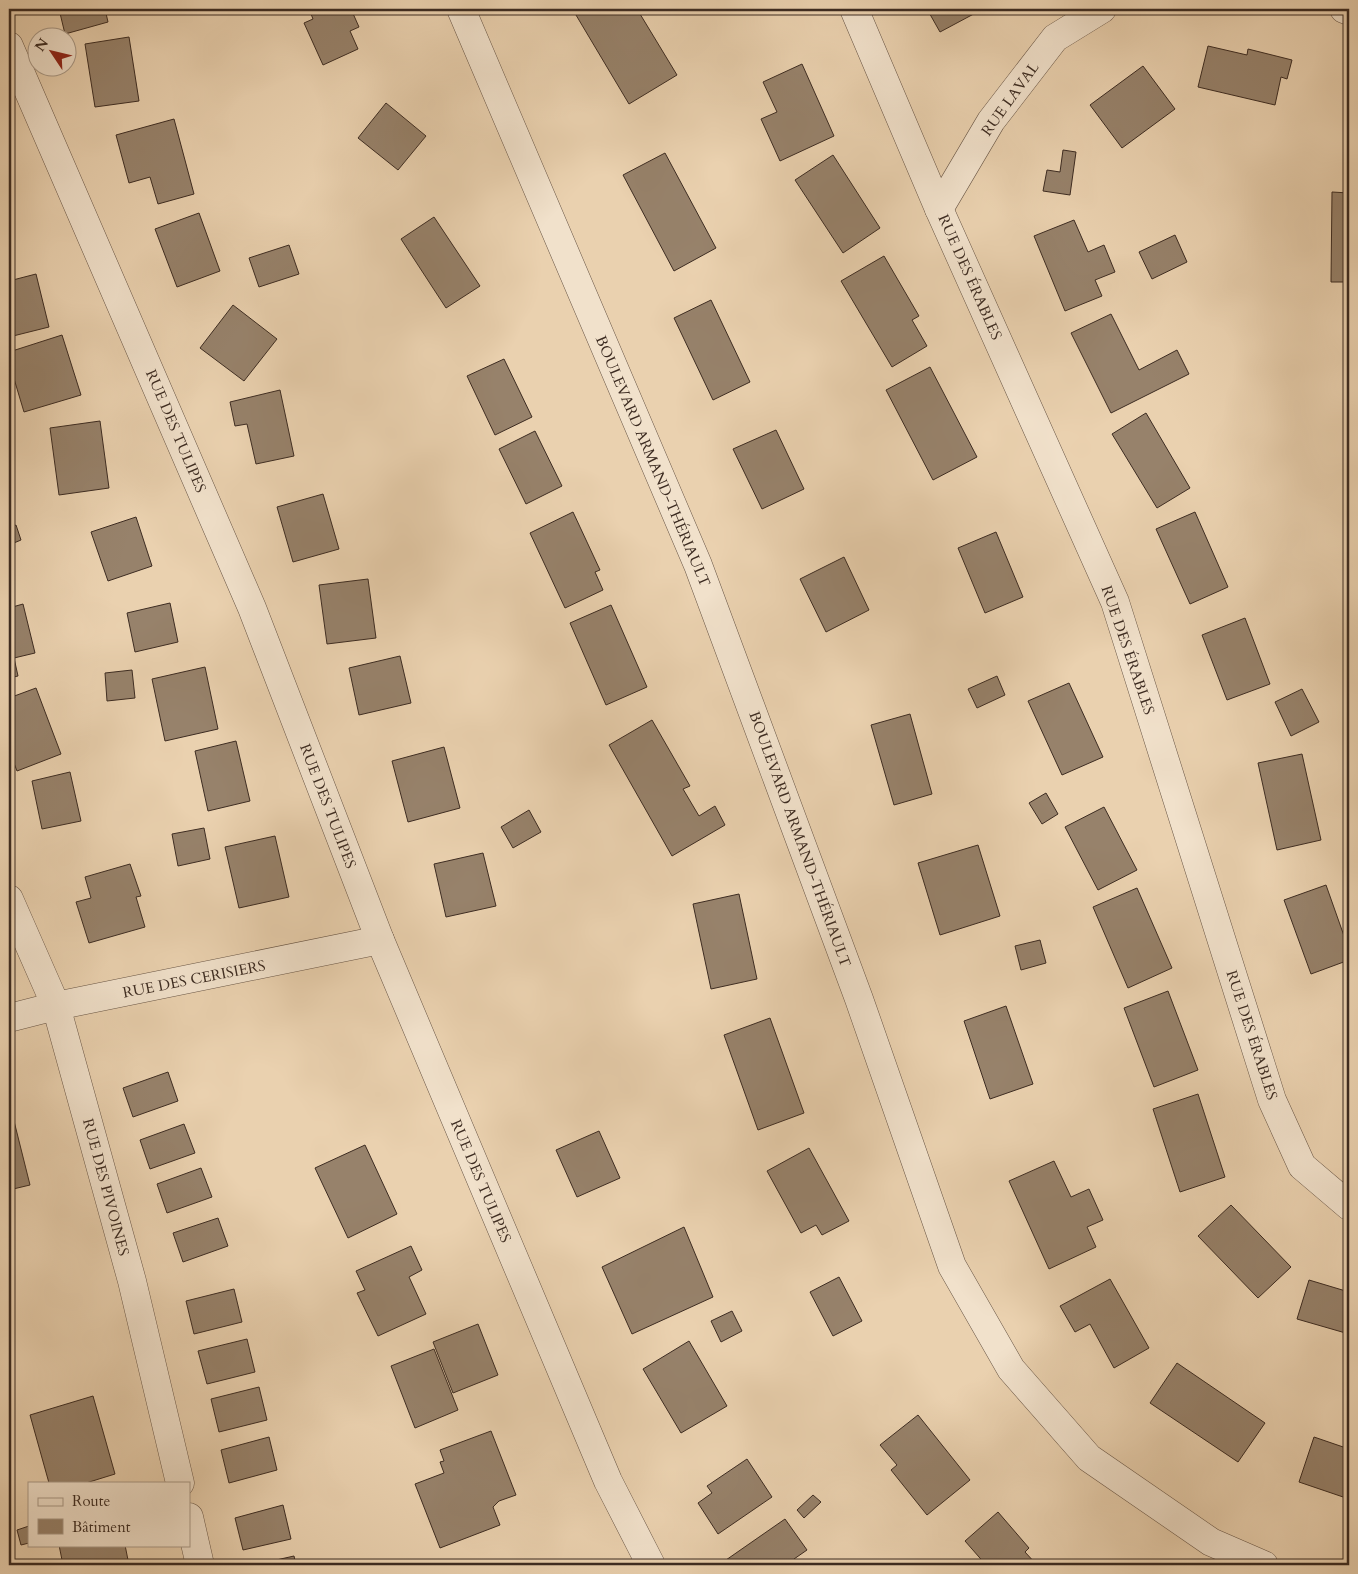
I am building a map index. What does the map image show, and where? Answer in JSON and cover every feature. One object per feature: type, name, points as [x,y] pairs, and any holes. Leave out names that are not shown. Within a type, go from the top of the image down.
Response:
[{"type":"street","name":"BOULEVARD ARMAND-THÉRIAULT","points":[[461,9],[698,565],[859,999],[952,1266],[1011,1369],[1089,1458],[1211,1542],[1264,1565]]},
{"type":"street","name":"RUE DES ÉRABLES","points":[[854,9],[939,209],[1115,602],[1272,1100],[1302,1166],[1349,1206]]},
{"type":"street","name":"RUE LAVAL","points":[[939,209],[991,121],[1055,38],[1102,9]]},
{"type":"street","points":[[1344,9],[1349,11]]},
{"type":"street","name":"RUE DES TULIPES","points":[[9,46],[252,608],[380,940],[608,1481],[651,1565]]},
{"type":"street","name":"RUE DES PIVOINES","points":[[9,899],[56,1006],[132,1281],[180,1482]]},
{"type":"street","name":"RUE DES CERISIERS","points":[[9,1018],[56,1006],[380,940]]},
{"type":"street","points":[[190,1521],[200,1565]]},
{"type":"building","points":[[59,9],[105,9],[108,22],[78,30],[78,28],[64,28]]},
{"type":"building","points":[[309,9],[351,9],[359,27],[350,31],[358,49],[323,65],[304,23],[313,19]]},
{"type":"building","points":[[637,9],[677,75],[629,104],[573,10]]},
{"type":"building","points":[[927,9],[983,9],[940,32]]},
{"type":"building","points":[[129,37],[139,101],[95,107],[85,44]]},
{"type":"building","points":[[1208,46],[1247,55],[1248,49],[1292,60],[1287,79],[1281,77],[1275,105],[1198,87]]},
{"type":"building","points":[[802,64],[834,136],[780,161],[761,119],[777,112],[763,82]]},
{"type":"building","points":[[1143,66],[1175,109],[1122,148],[1090,105]]},
{"type":"building","points":[[386,103],[426,136],[398,170],[358,138]]},
{"type":"building","points":[[174,119],[194,194],[158,204],[150,177],[129,183],[116,135]]},
{"type":"building","points":[[1063,150],[1076,152],[1070,195],[1043,191],[1047,170],[1060,172]]},
{"type":"building","points":[[665,153],[716,248],[674,271],[623,175]]},
{"type":"building","points":[[833,155],[880,228],[843,253],[795,180]]},
{"type":"building","points":[[1332,192],[1349,193],[1349,282],[1331,282]]},
{"type":"building","points":[[199,213],[220,271],[177,287],[155,229]]},
{"type":"building","points":[[434,217],[480,286],[446,308],[401,239]]},
{"type":"building","points":[[1074,220],[1088,252],[1104,245],[1115,272],[1095,280],[1102,296],[1065,311],[1034,236]]},
{"type":"building","points":[[1175,235],[1187,262],[1152,279],[1139,252]]},
{"type":"building","points":[[289,245],[299,274],[259,287],[249,258]]},
{"type":"building","points":[[884,256],[919,316],[912,320],[927,346],[892,367],[841,281]]},
{"type":"building","points":[[36,274],[49,327],[9,337],[9,281]]},
{"type":"building","points":[[711,300],[750,382],[713,400],[674,318]]},
{"type":"building","points":[[233,305],[277,339],[244,381],[200,348]]},
{"type":"building","points":[[1111,314],[1139,370],[1177,350],[1189,374],[1111,413],[1071,333]]},
{"type":"building","points":[[62,335],[81,395],[24,412],[9,362],[9,352]]},
{"type":"building","points":[[504,359],[532,417],[495,435],[467,376]]},
{"type":"building","points":[[930,367],[977,457],[933,480],[886,390]]},
{"type":"building","points":[[280,390],[294,456],[256,464],[247,424],[235,426],[230,402]]},
{"type":"building","points":[[1146,413],[1190,488],[1157,508],[1112,434]]},
{"type":"building","points":[[100,421],[109,488],[59,495],[50,428]]},
{"type":"building","points":[[776,430],[804,489],[762,509],[733,449]]},
{"type":"building","points":[[535,431],[562,486],[526,504],[499,449]]},
{"type":"building","points":[[323,494],[339,549],[293,562],[277,507]]},
{"type":"building","points":[[1345,510],[1349,510],[1349,537],[1345,537]]},
{"type":"building","points":[[573,512],[600,570],[595,572],[603,590],[565,608],[530,533]]},
{"type":"building","points":[[1195,512],[1228,587],[1190,604],[1156,529]]},
{"type":"building","points":[[136,517],[152,566],[108,581],[91,532]]},
{"type":"building","points":[[16,525],[21,540],[9,545],[9,528]]},
{"type":"building","points":[[996,532],[1023,597],[985,613],[958,548]]},
{"type":"building","points":[[844,557],[869,610],[826,632],[800,579]]},
{"type":"building","points":[[368,579],[376,638],[327,644],[319,585]]},
{"type":"building","points":[[170,603],[178,642],[135,652],[127,613]]},
{"type":"building","points":[[23,604],[35,653],[14,658],[18,676],[9,678],[9,608]]},
{"type":"building","points":[[611,605],[647,687],[606,705],[570,623]]},
{"type":"building","points":[[1245,618],[1270,684],[1227,700],[1202,635]]},
{"type":"building","points":[[400,656],[411,703],[359,715],[349,668]]},
{"type":"building","points":[[205,667],[218,729],[165,741],[152,679]]},
{"type":"building","points":[[132,670],[135,698],[107,701],[105,673]]},
{"type":"building","points":[[997,676],[1005,695],[977,708],[968,689]]},
{"type":"building","points":[[1069,683],[1103,757],[1062,775],[1028,701]]},
{"type":"building","points":[[36,688],[61,754],[17,771],[9,750],[9,698]]},
{"type":"building","points":[[1302,689],[1319,722],[1291,736],[1275,702]]},
{"type":"building","points":[[910,714],[932,794],[894,805],[871,725]]},
{"type":"building","points":[[652,720],[690,786],[683,789],[699,816],[715,806],[725,825],[672,856],[609,745]]},
{"type":"building","points":[[236,741],[250,801],[208,811],[195,751]]},
{"type":"building","points":[[444,747],[460,808],[408,822],[392,761]]},
{"type":"building","points":[[1302,754],[1321,840],[1277,850],[1258,763]]},
{"type":"building","points":[[70,772],[81,821],[42,829],[32,781]]},
{"type":"building","points":[[1046,793],[1058,814],[1042,824],[1029,803]]},
{"type":"building","points":[[1104,807],[1137,870],[1098,890],[1065,827]]},
{"type":"building","points":[[529,810],[541,832],[513,848],[501,827]]},
{"type":"building","points":[[204,828],[210,859],[178,866],[172,834]]},
{"type":"building","points":[[275,836],[289,897],[239,908],[225,847]]},
{"type":"building","points":[[978,845],[1000,916],[940,935],[918,863]]},
{"type":"building","points":[[483,853],[496,906],[446,917],[434,864]]},
{"type":"building","points":[[130,864],[141,896],[136,897],[145,927],[89,943],[76,902],[91,898],[85,877]]},
{"type":"building","points":[[1326,885],[1349,950],[1349,960],[1311,974],[1284,900]]},
{"type":"building","points":[[1137,888],[1172,968],[1128,988],[1093,907]]},
{"type":"building","points":[[739,894],[757,979],[711,989],[693,904]]},
{"type":"building","points":[[1040,940],[1046,963],[1021,970],[1015,946]]},
{"type":"building","points":[[1168,991],[1198,1070],[1154,1087],[1124,1008]]},
{"type":"building","points":[[1006,1006],[1033,1084],[990,1099],[964,1021]]},
{"type":"building","points":[[770,1018],[804,1113],[758,1130],[724,1035]]},
{"type":"building","points":[[168,1072],[178,1101],[133,1117],[123,1088]]},
{"type":"building","points":[[1198,1094],[1225,1177],[1180,1192],[1153,1109]]},
{"type":"building","points":[[9,1105],[30,1185],[9,1190]]},
{"type":"building","points":[[184,1124],[195,1153],[150,1169],[140,1140]]},
{"type":"building","points":[[599,1131],[620,1178],[577,1197],[556,1150]]},
{"type":"building","points":[[365,1145],[397,1214],[348,1238],[315,1168]]},
{"type":"building","points":[[809,1148],[849,1221],[822,1235],[816,1225],[801,1233],[767,1171]]},
{"type":"building","points":[[1054,1161],[1071,1197],[1089,1189],[1103,1220],[1087,1227],[1096,1247],[1049,1269],[1009,1181]]},
{"type":"building","points":[[201,1168],[212,1197],[167,1213],[157,1184]]},
{"type":"building","points":[[1231,1205],[1291,1267],[1258,1298],[1198,1236]]},
{"type":"building","points":[[218,1218],[228,1246],[183,1262],[173,1233]]},
{"type":"building","points":[[684,1227],[713,1297],[632,1334],[602,1267]]},
{"type":"building","points":[[411,1246],[422,1270],[409,1277],[426,1314],[378,1336],[357,1293],[365,1290],[356,1271]]},
{"type":"building","points":[[839,1277],[862,1321],[833,1336],[810,1292]]},
{"type":"building","points":[[1110,1279],[1149,1348],[1114,1368],[1090,1324],[1075,1332],[1060,1306]]},
{"type":"building","points":[[1309,1280],[1349,1292],[1349,1334],[1297,1319]]},
{"type":"building","points":[[234,1289],[242,1322],[194,1334],[186,1301]]},
{"type":"building","points":[[732,1311],[742,1331],[721,1342],[711,1321]]},
{"type":"building","points":[[478,1324],[498,1375],[453,1393],[433,1342]]},
{"type":"building","points":[[247,1339],[255,1372],[207,1384],[198,1351]]},
{"type":"building","points":[[689,1341],[727,1406],[681,1433],[643,1369]]},
{"type":"building","points":[[434,1349],[458,1410],[415,1428],[391,1366]]},
{"type":"building","points":[[1177,1363],[1265,1423],[1238,1462],[1150,1403]]},
{"type":"building","points":[[259,1387],[267,1420],[219,1432],[211,1399]]},
{"type":"building","points":[[93,1396],[115,1474],[89,1482],[49,1482],[30,1415]]},
{"type":"building","points":[[918,1415],[970,1480],[927,1515],[891,1470],[897,1465],[880,1445]]},
{"type":"building","points":[[491,1431],[516,1495],[499,1501],[493,1507],[500,1525],[440,1548],[415,1484],[444,1473],[440,1462],[444,1461],[440,1450]]},
{"type":"building","points":[[269,1437],[277,1470],[229,1483],[221,1450]]},
{"type":"building","points":[[1314,1437],[1349,1449],[1349,1499],[1299,1482]]},
{"type":"building","points":[[747,1459],[772,1497],[718,1534],[698,1503],[712,1493],[707,1486]]},
{"type":"building","points":[[813,1495],[821,1502],[804,1518],[797,1510]]},
{"type":"building","points":[[283,1505],[291,1539],[243,1550],[235,1518]]},
{"type":"building","points":[[998,1512],[1029,1548],[1025,1552],[1037,1565],[986,1565],[965,1541]]},
{"type":"building","points":[[785,1519],[807,1550],[794,1559],[799,1565],[730,1565],[726,1560]]},
{"type":"building","points":[[28,1526],[28,1543],[21,1545],[17,1530]]},
{"type":"building","points":[[59,1546],[125,1546],[129,1565],[63,1565]]},
{"type":"building","points":[[294,1556],[296,1565],[254,1565]]}]
